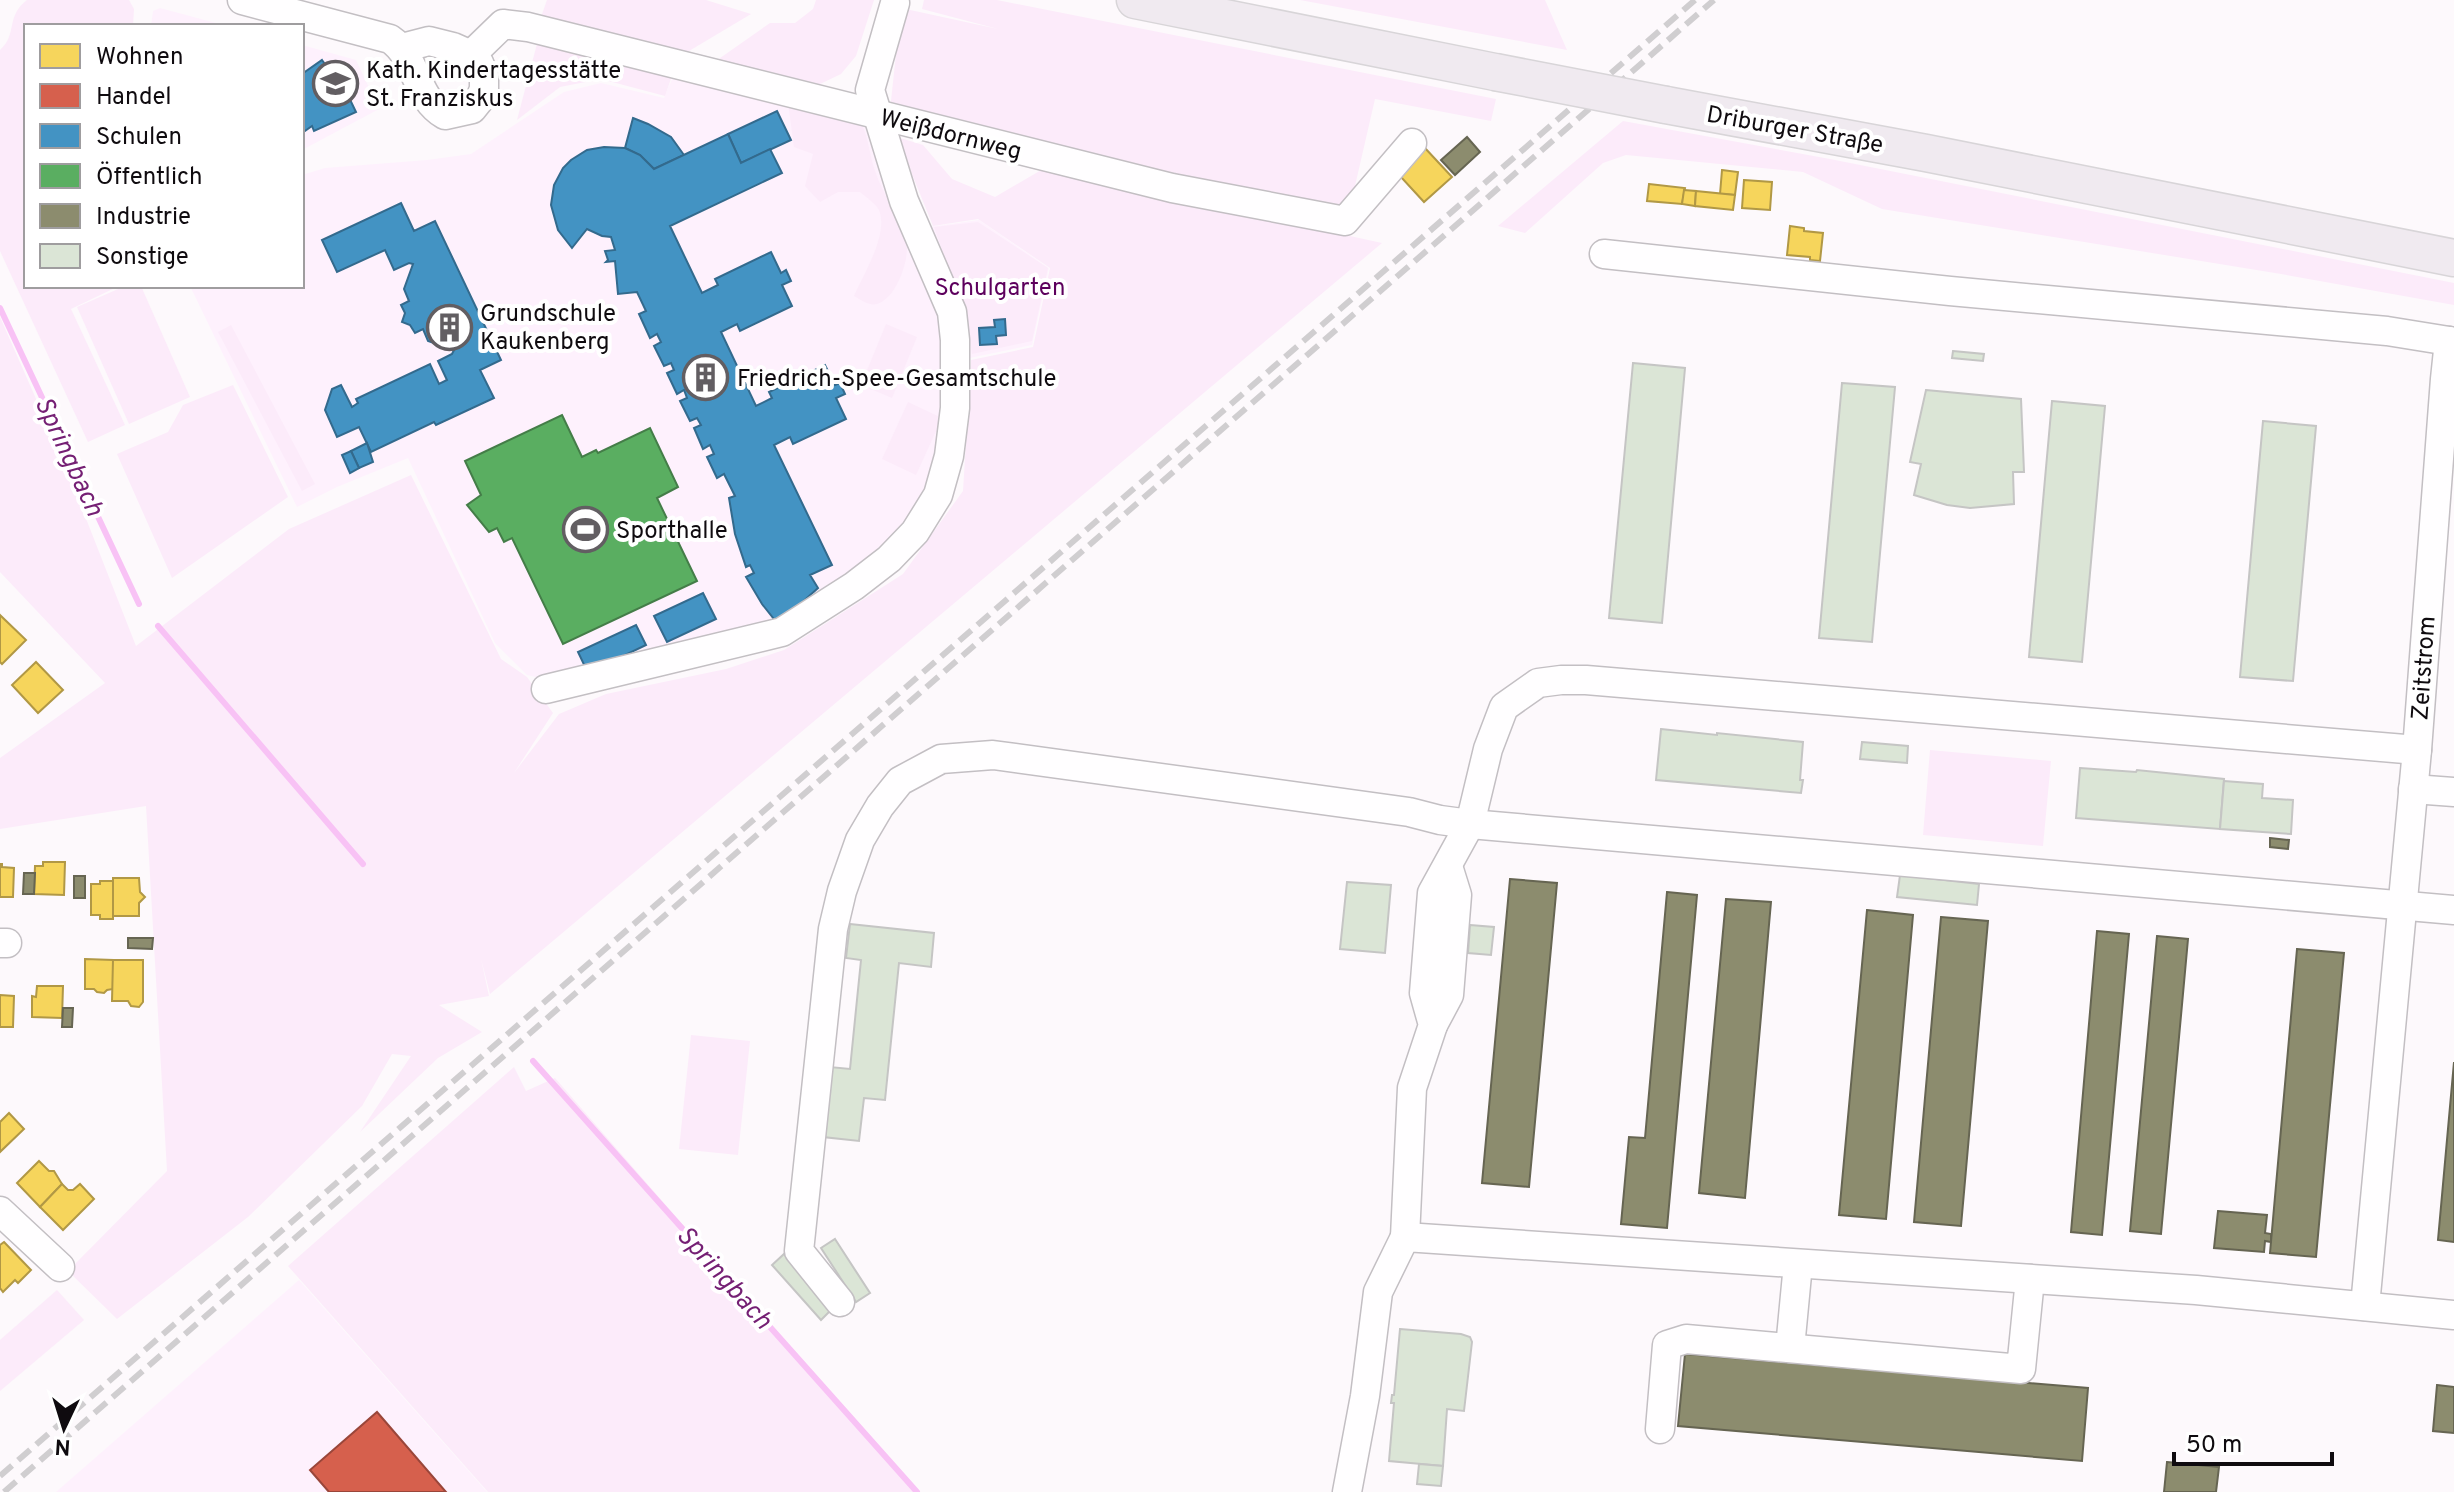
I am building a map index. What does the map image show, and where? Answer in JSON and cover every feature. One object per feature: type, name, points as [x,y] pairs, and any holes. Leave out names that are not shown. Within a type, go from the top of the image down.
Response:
[{"type":"main road","name":"Driburger Straße","points":[[1135,0],[2454,258]]},
{"type":"street","points":[[242,0],[390,39],[402,48],[433,108],[445,115],[472,109],[480,99],[484,75],[471,55],[429,41],[402,48]]},
{"type":"street","points":[[546,689],[782,632],[854,586],[889,559],[915,532],[938,495],[949,456],[955,408],[952,312],[904,201],[870,90],[895,3]]},
{"type":"street","name":"Weißdornweg","points":[[471,55],[503,24],[528,27],[1172,188],[1345,221],[1412,143]]},
{"type":"street","points":[[1604,254],[1950,291],[2372,329],[2452,341]]},
{"type":"street","name":"Zeitstrom","points":[[2365,1306],[2417,750],[2445,379],[2452,341]]},
{"type":"street","points":[[1347,1492],[1365,1396],[1378,1292],[1405,1237],[1412,1088],[1433,1025],[1424,993],[1432,893],[1470,824],[1488,749],[1504,707],[1538,683],[1561,680],[2417,750]]},
{"type":"street","points":[[840,1302],[799,1251],[833,929],[842,891],[860,840],[880,806],[900,781],[941,759],[993,755],[1409,812],[1470,824],[2454,910]]},
{"type":"street","points":[[2413,789],[2454,792]]},
{"type":"street","points":[[0,1211],[60,1267]]},
{"type":"street","points":[[1405,1237],[2196,1290],[2454,1315]]},
{"type":"street","points":[[1790,1348],[1798,1264]]},
{"type":"street","points":[[1660,1429],[1667,1345],[1686,1339],[2021,1369],[2030,1279]]},
{"type":"shaded area","points":[[160,8],[220,24],[151,24],[153,11]]},
{"type":"shaded area","name":"Kath. Kindertagesstätte St. Franziskus","points":[[304,46],[356,60],[379,109],[304,149]]},
{"type":"shaded area","points":[[675,72],[862,118],[907,230],[979,220],[1049,268],[1032,345],[950,362],[938,481],[892,546],[781,631],[561,683],[527,675],[495,643],[408,458],[297,507],[191,288],[304,288],[304,174],[325,168],[471,154],[564,92],[601,83],[664,98]]},
{"type":"shaded area","points":[[299,1280],[487,1492],[56,1492]]},
{"type":"green space","points":[[27,0],[129,0],[134,9],[133,24],[24,24],[24,288],[115,288],[71,309],[125,425],[88,442],[0,251],[0,50],[9,38],[20,6]]},
{"type":"green space","points":[[547,0],[706,0],[751,14],[684,54],[541,17]]},
{"type":"green space","points":[[816,0],[874,0],[856,56],[841,74],[818,85],[713,63],[770,23],[795,23],[813,9]]},
{"type":"green space","points":[[924,0],[997,0],[1496,99],[1491,121],[1375,99],[1352,199],[1343,211],[1304,205],[890,110],[901,8],[998,29],[922,9]]},
{"type":"green space","points":[[1300,0],[1545,0],[1567,50]]},
{"type":"green space","points":[[538,40],[673,73],[665,96],[601,79],[560,87],[517,120]]},
{"type":"green space","points":[[788,102],[859,118],[862,124],[875,171],[903,231],[907,248],[900,277],[884,301],[868,303],[854,296],[878,242],[881,231],[879,210],[860,192],[838,192],[820,202],[805,186],[813,154],[794,147]]},
{"type":"green space","points":[[1623,121],[2454,283],[2454,305],[1882,209],[1803,172],[1626,155],[1603,163],[1525,233],[1498,226]]},
{"type":"green space","points":[[897,137],[923,145],[952,179],[995,197],[1043,169],[1382,243],[490,994],[481,959],[489,996],[439,1005],[482,1032],[438,1058],[360,1132],[411,1056],[392,1054],[362,1106],[248,1217],[117,1319],[68,1271],[167,1171],[146,806],[0,829],[0,758],[105,683],[0,572],[0,317],[63,460],[136,646],[289,529],[411,475],[501,659],[527,677],[553,713],[514,773],[559,714],[606,694],[726,669],[784,650],[903,574],[963,491],[971,360],[1033,347],[1050,268],[978,219],[933,226]]},
{"type":"green space","name":"Schulgarten","points":[[978,222],[1048,268],[1032,341],[972,354],[966,317],[934,227]]},
{"type":"green space","points":[[120,288],[142,288],[190,397],[129,424],[77,307]]},
{"type":"green space","points":[[886,324],[917,337],[892,398],[861,385]]},
{"type":"green space","points":[[231,325],[315,484],[302,491],[218,332]]},
{"type":"green space","points":[[233,385],[288,497],[172,578],[117,454],[168,432],[183,405]]},
{"type":"green space","points":[[908,402],[942,418],[916,475],[882,459]]},
{"type":"green space","points":[[1930,750],[2051,761],[2043,846],[1923,835]]},
{"type":"green space","points":[[691,1035],[750,1041],[738,1155],[679,1149]]},
{"type":"green space","points":[[514,1067],[526,1091],[555,1078],[916,1492],[488,1492],[288,1266]]},
{"type":"green space","points":[[57,1290],[84,1320],[0,1391],[0,1340]]},
{"type":"building: Wohnen","points":[[1424,147],[1452,177],[1424,202],[1400,176]]},
{"type":"building: Wohnen","points":[[1722,170],[1738,172],[1735,195],[1720,194]]},
{"type":"building: Wohnen","points":[[1744,180],[1772,182],[1770,210],[1742,208]]},
{"type":"building: Wohnen","points":[[1649,184],[1685,188],[1682,204],[1647,201]]},
{"type":"building: Wohnen","points":[[1684,190],[1696,191],[1695,206],[1682,204]]},
{"type":"building: Wohnen","points":[[1696,191],[1735,195],[1733,210],[1695,206]]},
{"type":"building: Wohnen","points":[[1790,226],[1823,233],[1820,261],[1787,255]]},
{"type":"building: Wohnen","points":[[0,615],[26,640],[2,664],[0,662]]},
{"type":"building: Wohnen","points":[[36,662],[63,690],[38,713],[12,685]]},
{"type":"building: Wohnen","points":[[43,862],[65,862],[64,895],[34,894],[35,866],[43,866]]},
{"type":"building: Wohnen","points":[[0,864],[14,868],[13,897],[0,897]]},
{"type":"building: Wohnen","points":[[113,878],[139,878],[140,892],[145,897],[139,903],[139,916],[113,916]]},
{"type":"building: Wohnen","points":[[100,881],[113,881],[113,919],[91,915],[91,884],[100,884]]},
{"type":"building: Wohnen","points":[[85,959],[113,960],[113,989],[104,993],[85,989]]},
{"type":"building: Wohnen","points":[[113,960],[143,960],[143,1002],[139,1007],[131,1006],[128,1001],[112,1001]]},
{"type":"building: Wohnen","points":[[37,986],[63,986],[62,1018],[32,1017],[32,996],[36,997]]},
{"type":"building: Wohnen","points":[[0,995],[14,996],[13,1027],[0,1027]]},
{"type":"building: Wohnen","points":[[9,1113],[24,1129],[0,1152],[0,1122]]},
{"type":"building: Wohnen","points":[[39,1161],[49,1171],[54,1171],[62,1184],[40,1207],[17,1183]]},
{"type":"building: Wohnen","points":[[62,1184],[73,1190],[80,1184],[94,1199],[63,1230],[40,1207]]},
{"type":"building: Wohnen","points":[[4,1242],[31,1270],[3,1292],[0,1288],[0,1245]]},
{"type":"building: Handel","points":[[377,1412],[446,1492],[329,1492],[310,1470]]},
{"type":"building: Schulen","points":[[322,60],[335,78],[322,88],[326,95],[343,85],[356,112],[314,131],[312,126],[304,132],[304,73]]},
{"type":"building: Schulen","points":[[777,111],[791,140],[741,163],[728,134]]},
{"type":"building: Schulen","points":[[633,118],[671,137],[684,155],[654,169],[640,155],[625,148]]},
{"type":"building: Schulen","name":"Friedrich-Spee-Gesamtschule","points":[[728,134],[741,163],[770,149],[782,173],[670,226],[702,293],[718,285],[715,279],[771,252],[781,273],[786,270],[791,281],[782,285],[792,306],[740,331],[737,324],[721,332],[756,406],[772,398],[769,392],[825,365],[835,385],[840,383],[845,394],[836,398],[846,419],[793,444],[790,437],[774,445],[832,565],[810,575],[818,588],[776,626],[777,623],[746,577],[754,573],[750,565],[746,567],[735,534],[729,498],[735,496],[724,474],[717,478],[707,457],[714,454],[710,445],[703,449],[694,428],[701,425],[697,418],[690,421],[680,401],[687,398],[684,390],[677,394],[667,373],[674,370],[671,363],[664,366],[654,346],[661,342],[657,334],[650,338],[639,314],[646,311],[637,292],[618,294],[615,261],[606,262],[605,251],[615,250],[611,237],[587,229],[572,248],[558,230],[551,205],[554,185],[563,168],[587,150],[625,148],[640,155],[654,169]]},
{"type":"building: Schulen","name":"Grundschule Kaukenberg","points":[[401,203],[414,231],[435,221],[501,360],[480,370],[494,398],[371,452],[359,427],[337,437],[325,410],[332,389],[341,385],[352,407],[358,403],[356,399],[430,364],[439,384],[447,380],[438,361],[454,350],[428,341],[423,329],[415,333],[410,325],[402,322],[405,313],[401,305],[409,301],[404,289],[413,264],[394,270],[385,250],[337,272],[322,240]]},
{"type":"building: Schulen","points":[[1005,319],[1006,335],[996,336],[997,344],[980,345],[979,328],[995,327],[994,320]]},
{"type":"building: Schulen","points":[[367,443],[373,462],[359,468],[351,451]]},
{"type":"building: Schulen","points":[[351,451],[359,468],[350,473],[342,455]]},
{"type":"building: Schulen","points":[[703,593],[716,619],[667,642],[654,616]]},
{"type":"building: Schulen","points":[[636,625],[646,645],[588,673],[578,652]]},
{"type":"building: Öffentlich","name":"Sporthalle","points":[[562,415],[582,457],[596,450],[598,453],[650,428],[678,487],[657,498],[697,581],[563,644],[512,538],[504,542],[497,528],[489,532],[467,505],[481,495],[465,461]]},
{"type":"building: Industrie","points":[[1467,137],[1480,152],[1455,175],[1441,160]]},
{"type":"building: Industrie","points":[[2270,838],[2289,840],[2288,849],[2270,847]]},
{"type":"building: Industrie","points":[[24,873],[35,873],[34,894],[23,894]]},
{"type":"building: Industrie","points":[[74,876],[85,876],[85,898],[74,898]]},
{"type":"building: Industrie","points":[[1510,879],[1557,883],[1529,1187],[1482,1183]]},
{"type":"building: Industrie","points":[[1667,892],[1697,895],[1667,1228],[1621,1224],[1629,1137],[1645,1138]]},
{"type":"building: Industrie","points":[[1726,899],[1771,902],[1745,1198],[1699,1193]]},
{"type":"building: Industrie","points":[[1867,910],[1913,915],[1886,1219],[1839,1215]]},
{"type":"building: Industrie","points":[[1941,917],[1988,921],[1961,1226],[1914,1222]]},
{"type":"building: Industrie","points":[[2097,931],[2129,934],[2102,1235],[2071,1232]]},
{"type":"building: Industrie","points":[[2157,936],[2188,939],[2161,1234],[2130,1231]]},
{"type":"building: Industrie","points":[[128,938],[153,938],[152,949],[128,948]]},
{"type":"building: Industrie","points":[[2297,949],[2344,953],[2316,1257],[2270,1253]]},
{"type":"building: Industrie","points":[[63,1008],[73,1008],[72,1027],[62,1027]]},
{"type":"building: Industrie","points":[[2454,1062],[2454,1242],[2438,1240]]},
{"type":"building: Industrie","points":[[2218,1211],[2267,1215],[2265,1233],[2271,1234],[2271,1242],[2265,1241],[2264,1252],[2214,1248]]},
{"type":"building: Industrie","points":[[1685,1354],[2088,1388],[2082,1461],[1678,1426]]},
{"type":"building: Industrie","points":[[2437,1385],[2454,1387],[2454,1433],[2433,1431]]},
{"type":"building: Industrie","points":[[2167,1462],[2219,1467],[2216,1492],[2164,1492]]},
{"type":"building: Sonstige","points":[[1953,351],[1984,354],[1983,361],[1952,358]]},
{"type":"building: Sonstige","points":[[1633,363],[1685,368],[1662,623],[1609,618]]},
{"type":"building: Sonstige","points":[[1842,383],[1895,387],[1872,642],[1819,638]]},
{"type":"building: Sonstige","points":[[1926,390],[2021,399],[2024,472],[2013,472],[2014,504],[1970,508],[1914,495],[1921,464],[1910,462]]},
{"type":"building: Sonstige","points":[[2052,401],[2105,406],[2082,662],[2029,657]]},
{"type":"building: Sonstige","points":[[2263,421],[2316,426],[2293,681],[2240,677]]},
{"type":"building: Sonstige","points":[[1661,729],[1803,742],[1801,793],[1656,780]]},
{"type":"building: Sonstige","points":[[1862,742],[1908,746],[1907,763],[1860,759]]},
{"type":"building: Sonstige","points":[[2080,768],[2224,779],[2220,829],[2076,818]]},
{"type":"building: Sonstige","points":[[2224,781],[2263,784],[2262,798],[2293,800],[2291,834],[2220,829]]},
{"type":"building: Sonstige","points":[[1900,875],[1979,884],[1977,905],[1897,897]]},
{"type":"building: Sonstige","points":[[1347,882],[1391,885],[1385,953],[1340,949]]},
{"type":"building: Sonstige","points":[[850,924],[934,933],[931,967],[899,963],[885,1100],[864,1098],[859,1141],[823,1137],[830,1067],[850,1069],[861,960],[846,958]]},
{"type":"building: Sonstige","points":[[1470,925],[1494,927],[1491,955],[1468,953]]},
{"type":"building: Sonstige","points":[[835,1239],[870,1293],[856,1302],[821,1248]]},
{"type":"building: Sonstige","points":[[784,1254],[833,1308],[821,1320],[772,1265]]},
{"type":"building: Sonstige","points":[[1400,1329],[1461,1334],[1470,1337],[1472,1342],[1464,1411],[1447,1409],[1443,1466],[1389,1461],[1394,1403],[1391,1403]]},
{"type":"building: Sonstige","points":[[1419,1464],[1443,1466],[1441,1486],[1417,1484]]},
{"type":"waterway","name":"Springbach","points":[[0,308],[139,604]]},
{"type":"waterway","name":"Springbach","points":[[158,626],[363,864]]},
{"type":"waterway","name":"Springbach","points":[[533,1061],[917,1492]]},
{"type":"railway","points":[[0,1476],[1695,0]]},
{"type":"railway","points":[[4,1492],[1714,0]]},
{"type":"place","name":"Kath. Kindertagesstätte St. Franziskus","points":[[335,84]]},
{"type":"place","name":"Grundschule Kaukenberg","points":[[449,327]]},
{"type":"place","name":"Friedrich-Spee-Gesamtschule","points":[[706,378]]},
{"type":"place","name":"Sporthalle","points":[[585,530]]}]
